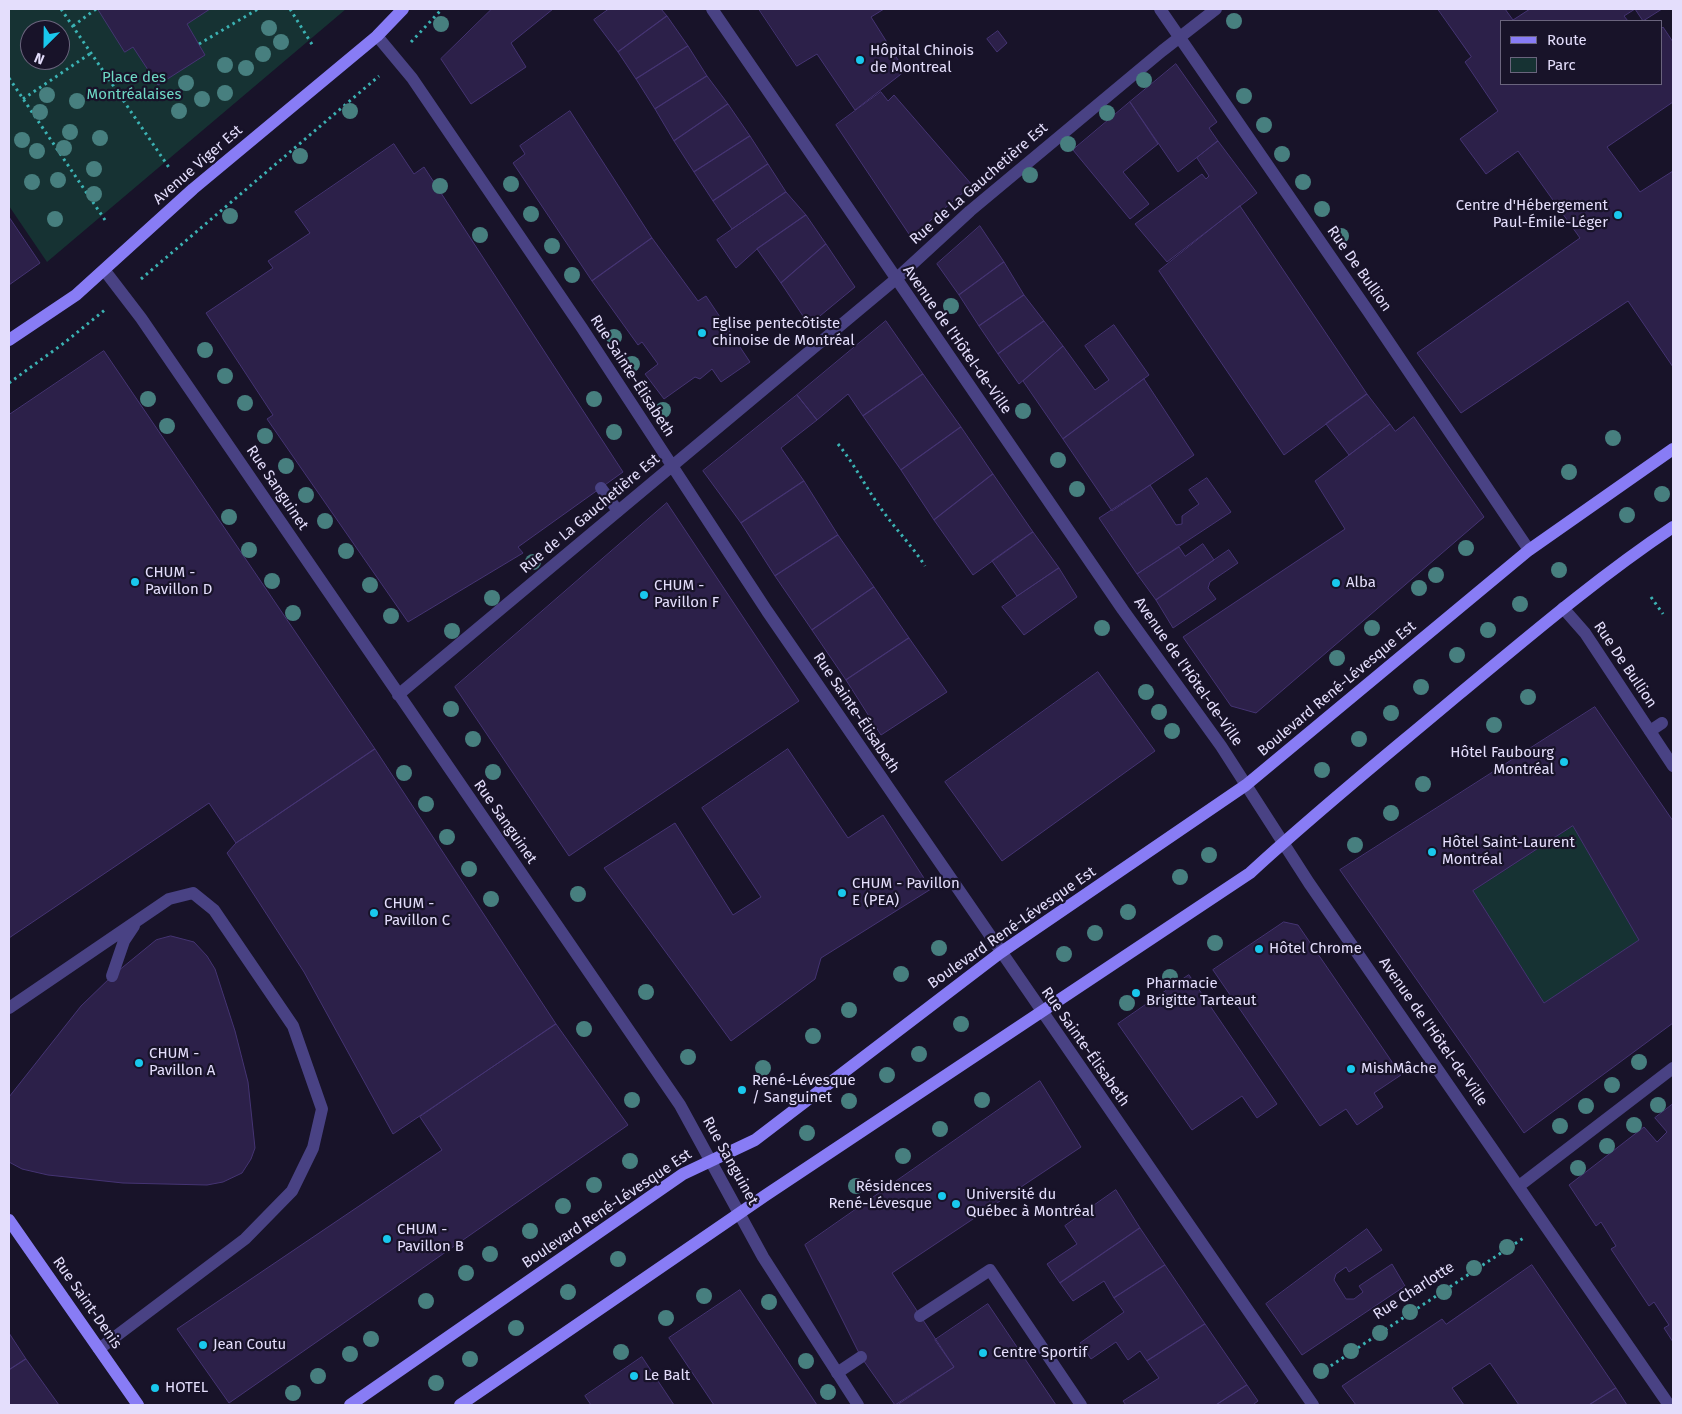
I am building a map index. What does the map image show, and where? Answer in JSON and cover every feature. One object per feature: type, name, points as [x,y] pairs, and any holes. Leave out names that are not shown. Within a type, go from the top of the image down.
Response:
[{"type":"main road","name":"Avenue Viger Est","points":[[9,340],[76,295],[193,189],[377,36],[404,9]]},
{"type":"main road","name":"Boulevard René-Lévesque Est","points":[[350,1405],[674,1179],[711,1159],[755,1140],[1000,952],[1246,785],[1529,550],[1673,449]]},
{"type":"main road","points":[[460,1405],[740,1213],[1250,873],[1563,608],[1619,563],[1673,527]]},
{"type":"main road","name":"Rue Saint-Denis","points":[[9,1220],[138,1405]]},
{"type":"street","name":"Avenue de l'Hôtel-de-Ville","points":[[712,9],[1246,785],[1669,1405]]},
{"type":"street","name":"Rue De Bullion","points":[[1160,9],[1529,550]]},
{"type":"street","name":"Rue de La Gauchetière Est","points":[[398,695],[896,279],[970,212],[1216,9]]},
{"type":"street","name":"Rue Sainte-Élisabeth","points":[[377,36],[412,78],[582,328],[766,611],[1313,1405]]},
{"type":"street","name":"Rue Sanguinet","points":[[104,271],[141,318],[680,1105],[763,1257],[858,1405]]},
{"type":"street","points":[[601,488],[618,511]]},
{"type":"street","name":"Rue De Bullion","points":[[1563,608],[1585,633],[1673,766]]},
{"type":"street","points":[[1650,731],[1662,723]]},
{"type":"street","points":[[9,1008],[169,899],[193,894],[214,910],[293,1026],[322,1109],[313,1148],[292,1190],[245,1239],[99,1349]]},
{"type":"street","points":[[112,976],[124,941],[138,920]]},
{"type":"street","points":[[1519,1186],[1673,1068]]},
{"type":"street","points":[[920,1316],[990,1270],[1081,1405]]},
{"type":"street","points":[[837,1373],[861,1357]]},
{"type":"path","points":[[61,9],[170,169]]},
{"type":"path","points":[[86,9],[89,14]]},
{"type":"path","points":[[72,26],[96,9]]},
{"type":"path","points":[[199,44],[258,9]]},
{"type":"path","points":[[290,9],[313,46]]},
{"type":"path","points":[[408,46],[442,9]]},
{"type":"path","points":[[23,99],[91,53]]},
{"type":"path","points":[[145,276],[382,73]]},
{"type":"path","points":[[9,78],[105,220]]},
{"type":"path","points":[[9,383],[64,344],[99,315]]},
{"type":"path","points":[[838,444],[884,514],[903,534],[924,566]]},
{"type":"path","points":[[1651,597],[1663,614]]},
{"type":"path","name":"Rue Charlotte","points":[[1300,1386],[1545,1224]]},
{"type":"green space","name":"Place des Montréalaises","points":[[9,9],[346,9],[47,262],[9,206]]},
{"type":"green space","points":[[1573,826],[1639,940],[1544,1003],[1473,891]]},
{"type":"building","points":[[98,9],[210,9],[187,24],[205,55],[158,85],[133,47],[125,52]]},
{"type":"building","points":[[492,9],[553,9],[511,43],[526,67],[471,104],[441,59]]},
{"type":"building","points":[[609,9],[661,9],[667,16],[618,52],[594,20]]},
{"type":"building","name":"Hôpital Chinois de Montreal","points":[[759,9],[884,9],[871,17],[905,71],[855,110],[817,54],[797,66]]},
{"type":"building","name":"Centre d'Hébergement Paul-Émile-Léger","points":[[1438,9],[1505,9],[1513,20],[1500,20],[1500,85],[1662,85],[1663,27],[1673,42],[1673,102],[1607,147],[1640,192],[1673,171],[1673,367],[1628,301],[1461,413],[1417,353],[1580,238],[1518,151],[1486,174],[1460,139],[1498,111],[1465,62],[1471,57]]},
{"type":"building","name":"Centre d'Hébergement Paul-Émile-Léger","points":[[1530,9],[1635,9],[1624,16],[1627,20],[1513,20]]},
{"type":"building","points":[[1635,9],[1662,9],[1645,20],[1642,20]]},
{"type":"building","points":[[667,16],[688,46],[636,79],[618,52]]},
{"type":"building","points":[[998,31],[1007,43],[997,52],[987,39]]},
{"type":"building","points":[[688,46],[707,76],[655,109],[636,79]]},
{"type":"building","points":[[1176,64],[1217,122],[1209,128],[1218,141],[1178,172],[1130,102]]},
{"type":"building","points":[[707,76],[728,104],[674,141],[655,109]]},
{"type":"building","points":[[881,92],[888,101],[894,95],[972,185],[911,237],[836,125]]},
{"type":"building","points":[[1130,102],[1158,144],[1123,172],[1149,204],[1130,219],[1073,150]]},
{"type":"building","points":[[728,104],[750,136],[694,172],[674,141]]},
{"type":"building","points":[[570,111],[652,238],[592,281],[513,163],[525,154],[520,146]]},
{"type":"building","points":[[750,136],[768,164],[713,201],[694,172]]},
{"type":"building","points":[[1218,141],[1257,193],[1167,262],[1135,224],[1202,174],[1206,179],[1209,176],[1197,158]]},
{"type":"building","points":[[394,144],[414,174],[424,167],[623,472],[518,547],[523,553],[408,622],[267,419],[273,415],[206,313],[273,268],[268,261],[310,233],[295,212]]},
{"type":"building","points":[[768,164],[786,192],[732,229],[713,201]]},
{"type":"building","points":[[786,192],[806,215],[757,249],[736,268],[717,240]]},
{"type":"building","points":[[1240,206],[1367,394],[1284,455],[1159,271]]},
{"type":"building","points":[[806,215],[826,244],[781,283],[757,249]]},
{"type":"building","points":[[9,217],[40,263],[9,285]]},
{"type":"building","points":[[980,226],[1004,262],[959,295],[937,264]]},
{"type":"building","points":[[652,238],[698,301],[706,296],[750,362],[721,382],[712,369],[700,379],[695,377],[664,399],[645,374],[658,364],[642,342],[638,345],[592,281]]},
{"type":"building","points":[[826,244],[855,287],[809,325],[781,283]]},
{"type":"building","points":[[1004,262],[1024,295],[979,326],[959,295]]},
{"type":"building","points":[[1024,295],[1044,321],[998,354],[979,326]]},
{"type":"building","points":[[886,321],[923,374],[863,416],[848,394],[817,420],[797,395]]},
{"type":"building","points":[[1044,321],[1063,346],[1019,384],[998,354]]},
{"type":"building","points":[[1114,325],[1149,375],[1063,439],[1023,381],[1063,346],[1095,390],[1109,380],[1085,346]]},
{"type":"building","name":"CHUM - Pavillon D","points":[[104,351],[375,749],[236,843],[209,803],[9,938],[9,415]]},
{"type":"building","points":[[923,374],[961,427],[901,470],[863,416]]},
{"type":"building","points":[[1144,379],[1194,455],[1112,511],[1063,439]]},
{"type":"building","points":[[1367,394],[1390,424],[1349,455],[1326,424]]},
{"type":"building","points":[[797,395],[817,420],[781,448],[804,481],[741,523],[703,471]]},
{"type":"building","name":"Alba","points":[[1414,417],[1484,517],[1256,713],[1231,706],[1183,637],[1345,529],[1315,481],[1390,424],[1395,431]]},
{"type":"building","points":[[961,427],[993,474],[934,520],[901,470]]},
{"type":"building","points":[[993,474],[1033,532],[973,575],[934,520]]},
{"type":"building","points":[[1207,478],[1231,512],[1137,574],[1099,518],[1150,485],[1176,525],[1182,524],[1182,516],[1199,504],[1189,490]]},
{"type":"building","points":[[804,481],[838,535],[775,576],[741,523]]},
{"type":"building","name":"CHUM - Pavillon F","points":[[667,503],[799,701],[569,856],[455,687]]},
{"type":"building","points":[[1033,532],[1059,568],[1017,596],[992,561]]},
{"type":"building","points":[[838,535],[874,587],[812,630],[775,576]]},
{"type":"building","points":[[1203,544],[1214,560],[1156,600],[1137,574],[1179,547],[1185,556]]},
{"type":"building","points":[[1229,550],[1238,563],[1210,582],[1208,588],[1216,599],[1173,628],[1156,600]]},
{"type":"building","points":[[1059,568],[1077,597],[1024,635],[1002,607]]},
{"type":"building","points":[[874,587],[909,638],[846,680],[812,630]]},
{"type":"building","points":[[909,638],[947,692],[881,735],[846,680]]},
{"type":"building","points":[[1098,672],[1155,751],[1002,861],[945,782]]},
{"type":"building","points":[[1595,707],[1673,821],[1673,1023],[1524,1133],[1340,870]],"holes":[[[1573,826],[1639,940],[1544,1003],[1473,891]]]},
{"type":"building","name":"CHUM - Pavillon C","points":[[375,749],[556,1024],[393,1134],[304,972],[227,853],[236,843]]},
{"type":"building","name":"CHUM - Pavillon E (PEA)","points":[[788,749],[848,838],[883,815],[931,889],[821,958],[815,979],[731,1041],[604,868],[675,823],[733,915],[761,897],[702,808]]},
{"type":"building","points":[[1284,922],[1298,925],[1401,1075],[1374,1093],[1383,1107],[1357,1125],[1346,1109],[1320,1126],[1213,970]]},
{"type":"building","name":"CHUM - Pavillon A","points":[[171,936],[194,942],[207,956],[215,969],[235,1031],[248,1082],[255,1148],[251,1159],[242,1173],[223,1182],[207,1185],[123,1183],[48,1175],[22,1169],[9,1162],[9,1097],[81,1006],[112,976],[156,940]]},
{"type":"building","points":[[1189,975],[1277,1104],[1257,1118],[1242,1096],[1192,1130],[1118,1024]]},
{"type":"building","name":"CHUM - Pavillon B","points":[[556,1024],[628,1125],[229,1403],[177,1329],[442,1150],[420,1117]]},
{"type":"building","name":"Résidences René-Lévesque","points":[[1040,1081],[1081,1147],[892,1273],[954,1367],[895,1405],[861,1357],[805,1245]]},
{"type":"building","points":[[1673,1104],[1673,1342],[1664,1328],[1669,1325],[1654,1302],[1649,1306],[1611,1249],[1616,1246],[1601,1222],[1596,1226],[1569,1185],[1644,1127],[1657,1142],[1667,1132],[1655,1118]]},
{"type":"building","points":[[1116,1190],[1140,1228],[1060,1283],[1047,1264],[1077,1244],[1065,1226]]},
{"type":"building","points":[[1140,1228],[1165,1265],[1114,1298],[1104,1281],[1073,1301],[1060,1283]]},
{"type":"building","points":[[1367,1229],[1382,1250],[1349,1272],[1346,1267],[1336,1274],[1334,1280],[1346,1299],[1354,1299],[1363,1292],[1359,1286],[1392,1264],[1405,1286],[1302,1355],[1266,1304]]},
{"type":"building","points":[[1165,1265],[1205,1324],[1147,1361],[1140,1351],[1128,1360],[1116,1342],[1091,1359],[1080,1343],[1124,1312],[1114,1298]]},
{"type":"building","points":[[1532,1265],[1616,1388],[1589,1405],[1519,1405],[1490,1363],[1452,1388],[1464,1405],[1356,1405],[1342,1386],[1442,1319],[1446,1324]]},
{"type":"building","points":[[740,1290],[817,1405],[714,1405],[669,1338]]},
{"type":"building","name":"Centre Sportif","points":[[988,1304],[1056,1405],[897,1405],[954,1367],[935,1340]]},
{"type":"building","points":[[1205,1324],[1247,1385],[1216,1405],[1126,1405],[1123,1401],[1159,1378],[1147,1361]]},
{"type":"building","points":[[9,1333],[26,1359],[9,1370]]},
{"type":"building","name":"Le Balt","points":[[642,1357],[674,1405],[591,1405],[585,1396]]},
{"type":"building","points":[[26,1359],[59,1405],[9,1405],[9,1370]]},
{"type":"building","points":[[1247,1385],[1258,1401],[1255,1405],[1216,1405]]},
{"type":"building","points":[[1616,1388],[1627,1405],[1589,1405]]},
{"type":"place","name":"Hôpital Chinois de Montreal","points":[[860,60]]},
{"type":"place","name":"Centre d'Hébergement Paul-Émile-Léger","points":[[1618,215]]},
{"type":"place","name":"Eglise pentecôtiste chinoise de Montréal","points":[[702,333]]},
{"type":"place","name":"CHUM - Pavillon D","points":[[135,582]]},
{"type":"place","name":"Alba","points":[[1336,583]]},
{"type":"place","name":"CHUM - Pavillon F","points":[[644,595]]},
{"type":"place","name":"Hôtel Faubourg Montréal","points":[[1564,762]]},
{"type":"place","name":"Hôtel Saint-Laurent Montréal","points":[[1432,852]]},
{"type":"place","name":"CHUM - Pavillon E (PEA)","points":[[842,893]]},
{"type":"place","name":"CHUM - Pavillon C","points":[[374,913]]},
{"type":"place","name":"Hôtel Chrome","points":[[1259,949]]},
{"type":"place","name":"Pharmacie Brigitte Tarteaut","points":[[1136,993]]},
{"type":"place","name":"CHUM - Pavillon A","points":[[139,1063]]},
{"type":"place","name":"MishMâche","points":[[1351,1069]]},
{"type":"place","name":"René-Lévesque / Sanguinet","points":[[742,1090]]},
{"type":"place","name":"Résidences René-Lévesque","points":[[942,1196]]},
{"type":"place","name":"Université du Québec à Montréal","points":[[956,1204]]},
{"type":"place","name":"CHUM - Pavillon B","points":[[387,1239]]},
{"type":"place","name":"Jean Coutu","points":[[203,1345]]},
{"type":"place","name":"Centre Sportif","points":[[983,1353]]},
{"type":"place","name":"Le Balt","points":[[634,1376]]},
{"type":"place","name":"HOTEL","points":[[155,1388]]}]
